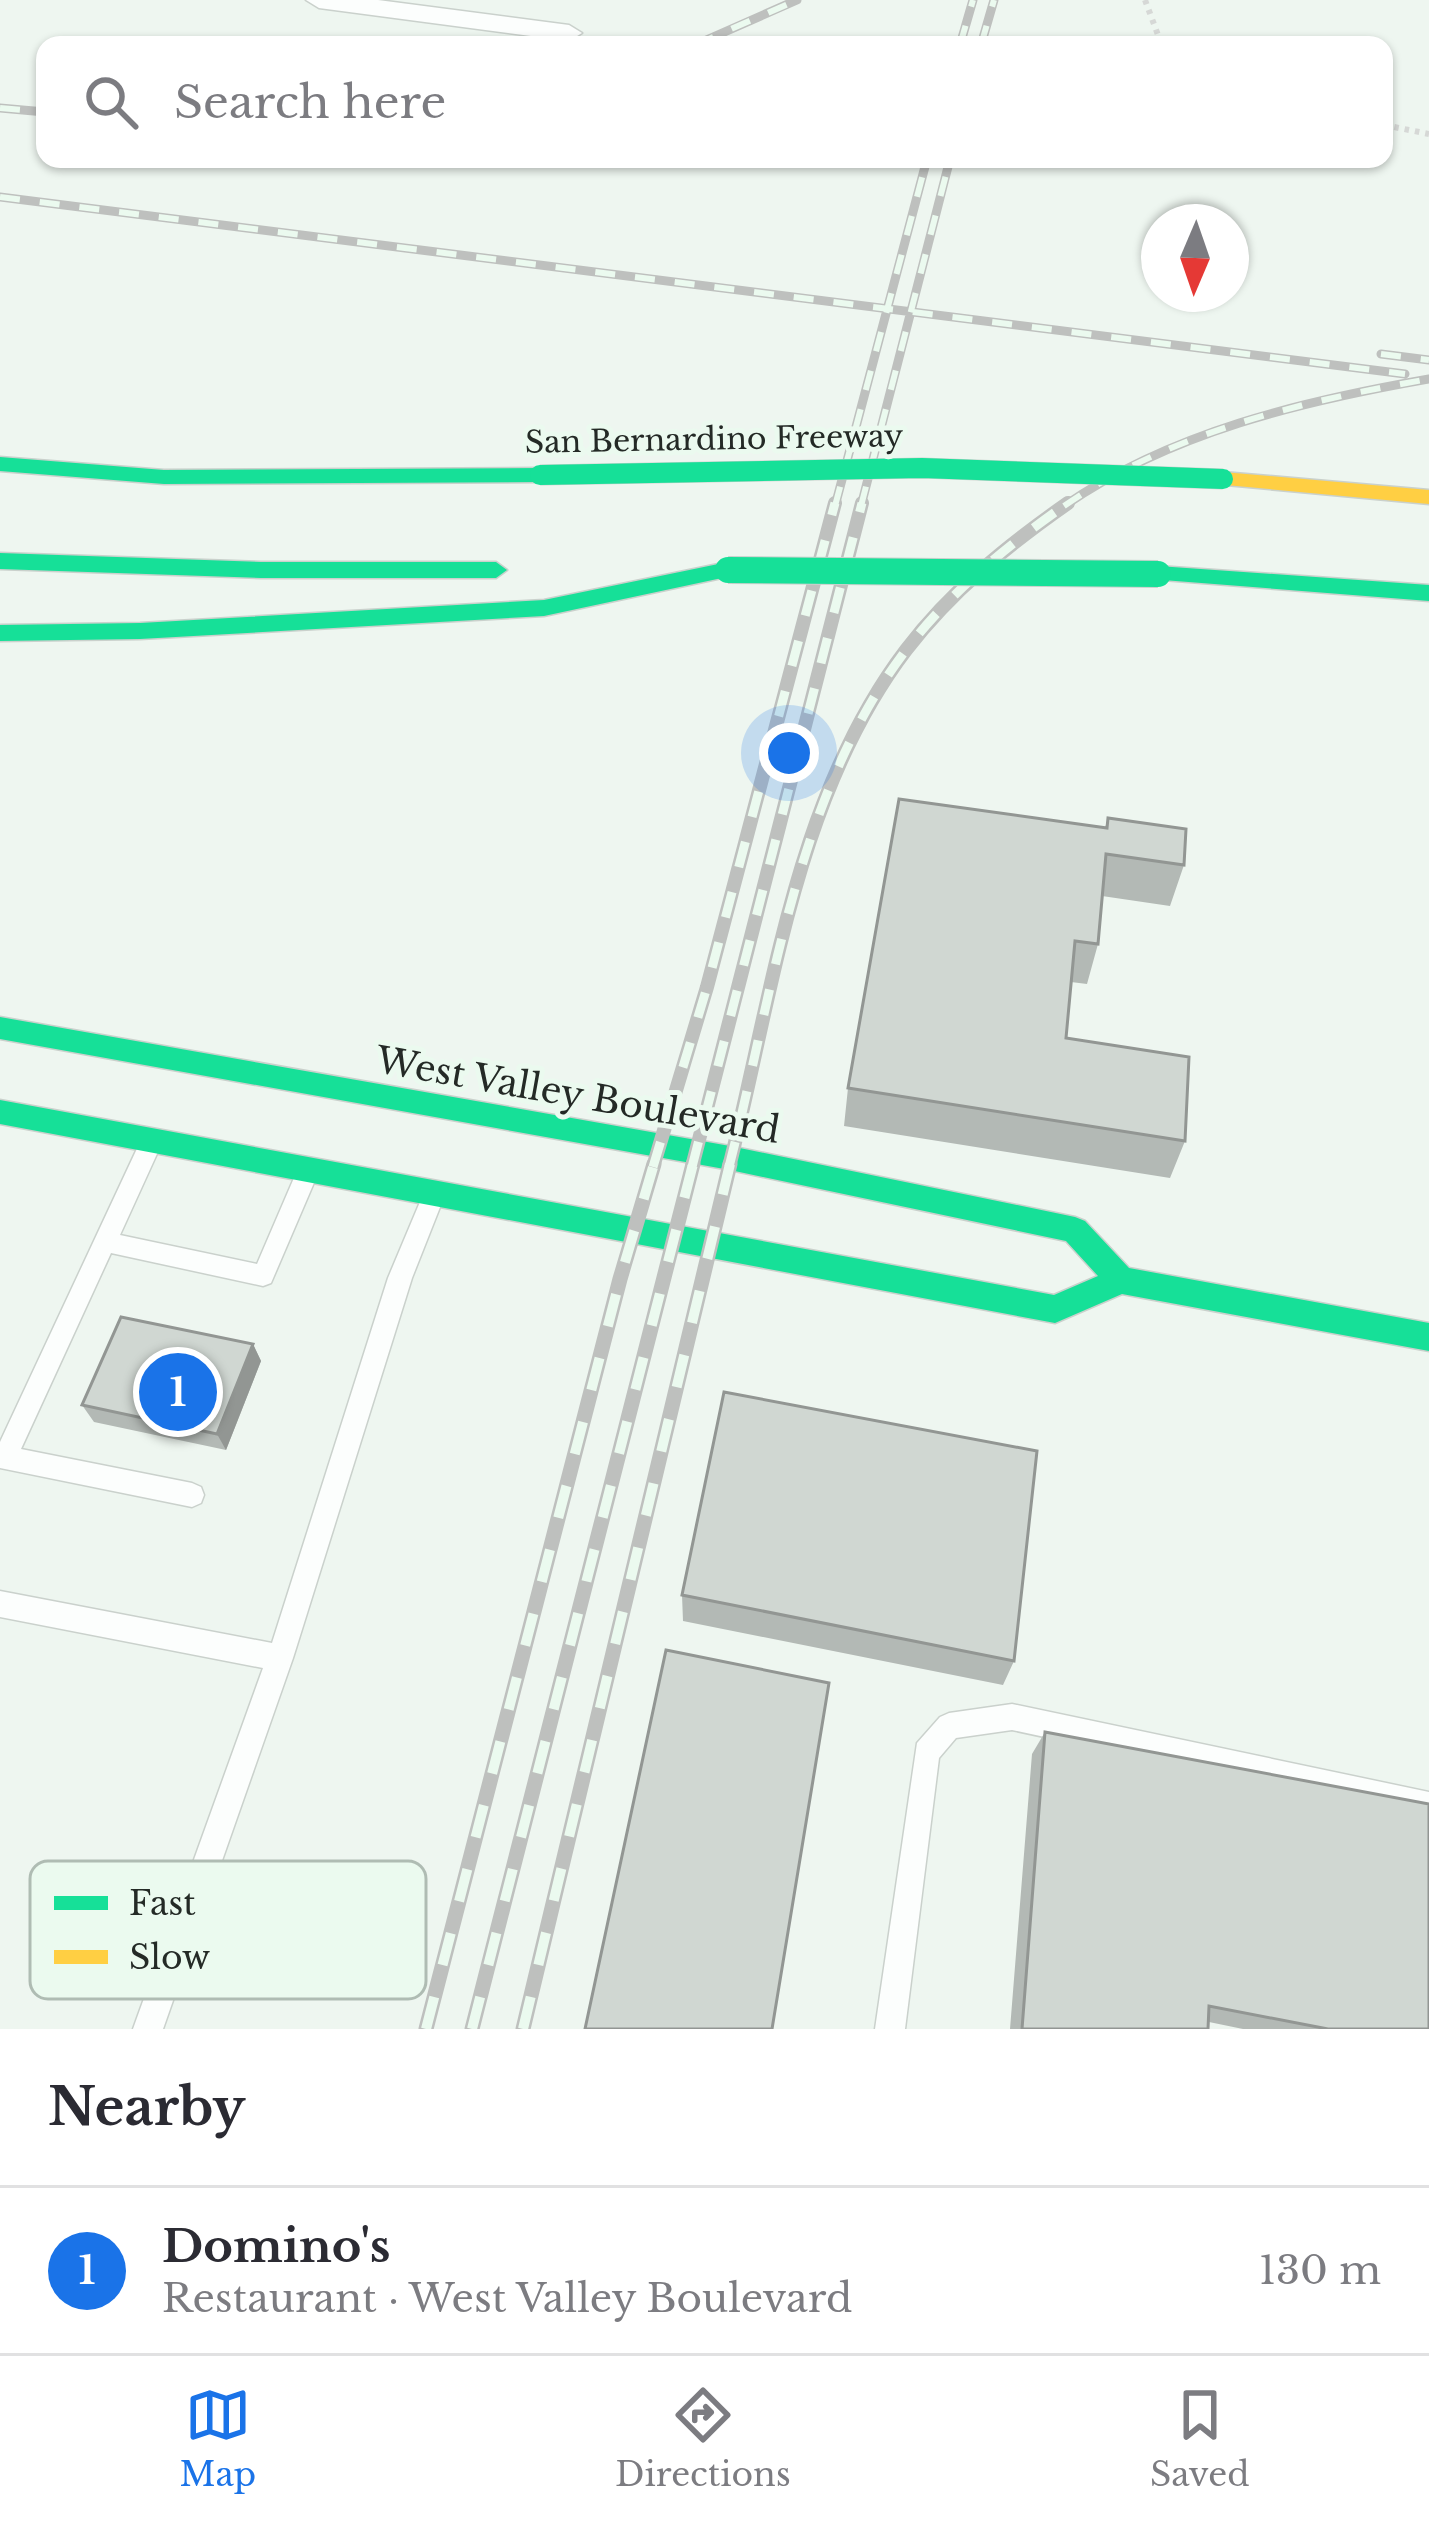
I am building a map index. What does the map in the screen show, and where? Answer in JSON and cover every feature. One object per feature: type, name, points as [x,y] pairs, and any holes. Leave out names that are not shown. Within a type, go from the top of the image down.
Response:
[{"type":"main road","name":"San Bernardino Freeway","points":[[1,464],[164,477],[922,468],[1222,479],[1429,497]]},
{"type":"main road","points":[[0,561],[261,570],[524,570]]},
{"type":"main road","points":[[592,570],[1158,574],[1429,593]]},
{"type":"main road","points":[[0,633],[140,631],[544,608],[728,570]]},
{"type":"main road","name":"West Valley Boulevard","points":[[0,1028],[730,1158],[1075,1230],[1121,1280]]},
{"type":"main road","points":[[325,1119],[338,1088]]},
{"type":"main road","points":[[0,1112],[57,1122],[153,1126],[308,1170],[1055,1309],[1121,1280],[1429,1337]]},
{"type":"street","points":[[319,0],[569,33]]},
{"type":"lane","points":[[153,1126],[5,1458],[192,1495]]},
{"type":"lane","points":[[105,1242],[263,1276],[308,1170]]},
{"type":"lane","points":[[207,1861],[280,1658],[400,1279],[434,1194]]},
{"type":"lane","points":[[0,1604],[280,1658]]},
{"type":"lane","points":[[890,2029],[926,1752],[949,1726],[1012,1717],[1032,1720],[1429,1806]]},
{"type":"lane","points":[[148,2029],[159,1999]]},
{"type":"path","points":[[1145,0],[1159,36]]},
{"type":"path","points":[[1393,127],[1429,134]]},
{"type":"building","points":[[899,799],[1107,828],[1108,818],[1186,829],[1184,865],[1106,854],[1098,944],[1075,941],[1066,1038],[1189,1057],[1185,1141],[848,1088]]},
{"type":"building","points":[[121,1317],[253,1344],[217,1434],[82,1405]]},
{"type":"building","points":[[724,1392],[1037,1451],[1014,1661],[682,1595]]},
{"type":"building","points":[[666,1650],[829,1683],[772,2029],[585,2029]]},
{"type":"building","points":[[1045,1732],[1429,1804],[1429,2029],[1328,2029],[1209,2006],[1208,2029],[1022,2029]]},
{"type":"railway","points":[[715,36],[797,0]]},
{"type":"railway","points":[[963,36],[973,0]]},
{"type":"railway","points":[[984,36],[994,0]]},
{"type":"railway","points":[[0,108],[36,111]]},
{"type":"railway","points":[[887,309],[925,168]]},
{"type":"railway","points":[[911,312],[948,168]]},
{"type":"railway","points":[[0,197],[887,309]]},
{"type":"railway","points":[[835,506],[887,309]]},
{"type":"railway","points":[[887,309],[911,312]]},
{"type":"railway","points":[[861,506],[911,312]]},
{"type":"railway","points":[[911,312],[1405,374]]},
{"type":"railway","points":[[1381,354],[1429,360]]},
{"type":"railway","points":[[1064,506],[1105,480],[1193,439],[1286,409],[1429,379]]},
{"type":"railway","points":[[653,1167],[707,987],[835,503]]},
{"type":"railway","points":[[692,1167],[862,503]]},
{"type":"railway","points":[[729,1167],[792,898],[838,768],[868,707],[906,650],[942,608],[1002,552],[1068,503]]},
{"type":"railway","points":[[426,2029],[654,1164]]},
{"type":"railway","points":[[472,2029],[693,1164]]},
{"type":"railway","points":[[523,2029],[730,1164]]},
{"type":"traffic: fast","points":[[0,464],[164,477],[540,475]]},
{"type":"traffic: fast","points":[[540,475],[922,468],[1223,479]]},
{"type":"traffic: fast","points":[[0,561],[261,570],[496,570]]},
{"type":"traffic: fast","points":[[0,633],[140,631],[544,608],[728,570]]},
{"type":"traffic: fast","points":[[728,570],[1158,574]]},
{"type":"traffic: fast","points":[[1158,574],[1429,593]]},
{"type":"traffic: fast","points":[[0,1028],[730,1158],[1075,1230],[1121,1280]]},
{"type":"traffic: fast","points":[[0,1112],[1055,1309],[1121,1280],[1429,1337]]},
{"type":"traffic: slow","points":[[1223,479],[1429,497]]},
{"type":"place","name":"Domino's","points":[[178,1392]]}]
